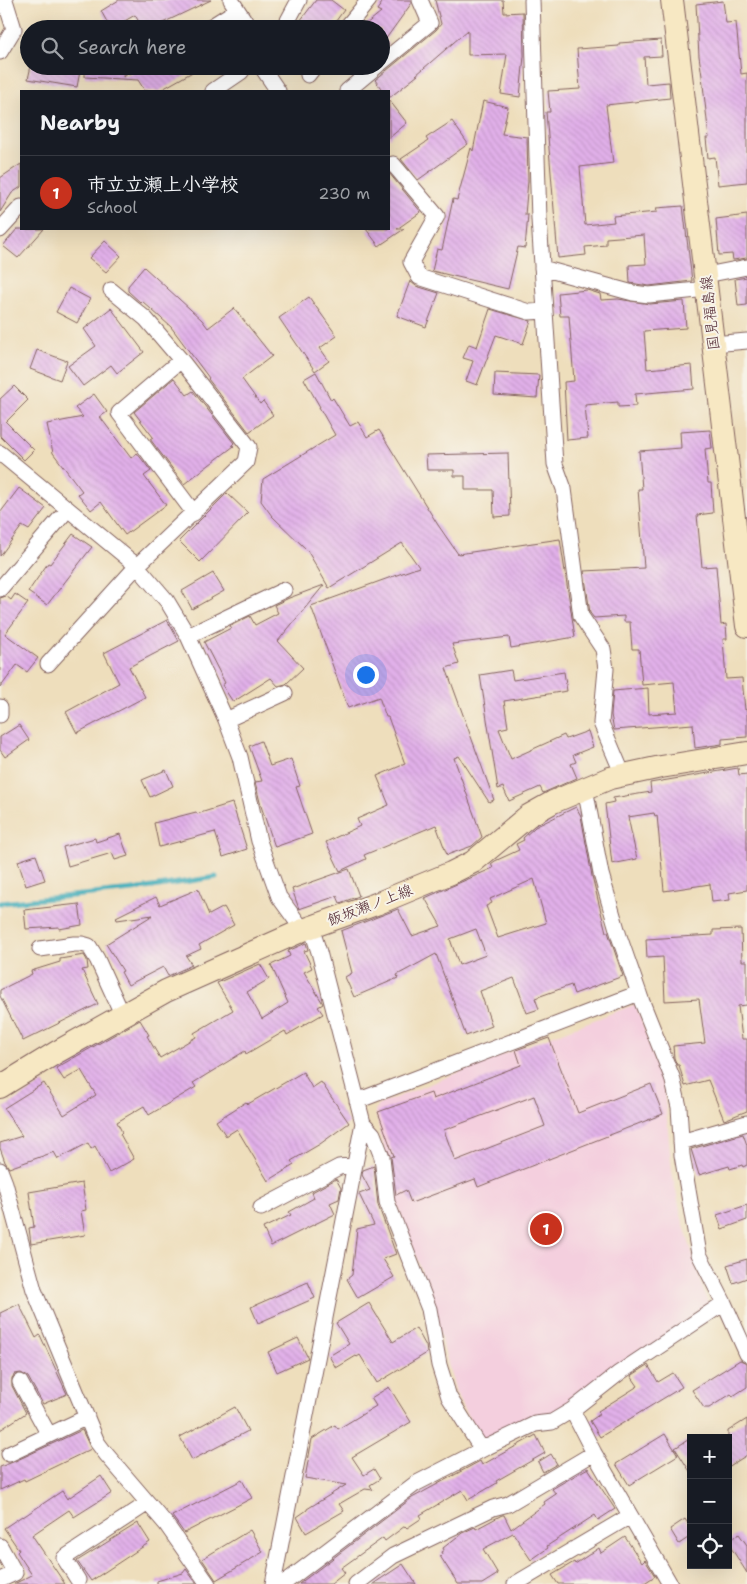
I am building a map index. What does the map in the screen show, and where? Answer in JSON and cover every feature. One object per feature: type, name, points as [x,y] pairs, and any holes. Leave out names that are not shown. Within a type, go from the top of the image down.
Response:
[{"type":"main road","name":"国見福島線","points":[[672,0],[747,626]]},
{"type":"main road","name":"飯坂瀬ノ上線","points":[[0,1087],[57,1052],[166,991],[307,928],[376,904],[451,874],[473,862],[528,816],[585,788],[623,775],[747,753]]},
{"type":"street","points":[[0,52],[14,29],[5,0]]},
{"type":"street","points":[[288,20],[299,0]]},
{"type":"street","points":[[352,20],[369,0]]},
{"type":"street","points":[[390,56],[430,23],[420,0]]},
{"type":"street","points":[[532,0],[542,268],[554,464],[564,489],[581,616],[603,649],[606,669],[601,724],[623,775]]},
{"type":"street","points":[[217,20],[234,5],[244,20]]},
{"type":"street","points":[[214,90],[237,75]]},
{"type":"street","points":[[267,75],[277,90]]},
{"type":"street","points":[[348,90],[366,75]]},
{"type":"street","points":[[393,164],[436,216],[411,262],[419,277],[529,312],[545,311]]},
{"type":"street","points":[[0,230],[20,208]]},
{"type":"street","points":[[542,268],[633,293],[648,295],[706,282],[747,267]]},
{"type":"street","points":[[48,664],[137,566],[246,462],[249,446],[146,319],[111,290]]},
{"type":"street","points":[[713,344],[747,341]]},
{"type":"street","points":[[181,360],[119,413],[194,513]]},
{"type":"street","points":[[3,461],[68,509],[137,566],[167,601],[188,636],[226,720],[240,757],[259,841],[279,897],[307,928],[319,952],[357,1101],[362,1123],[273,1584]]},
{"type":"street","points":[[0,589],[68,509]]},
{"type":"street","points":[[188,636],[284,590]]},
{"type":"street","points":[[226,720],[284,693]]},
{"type":"street","points":[[0,707],[0,715]]},
{"type":"street","points":[[585,788],[601,874],[619,936],[672,1077],[679,1107],[681,1142],[695,1241],[699,1254],[747,1354]]},
{"type":"street","points":[[40,949],[74,944],[89,946],[97,959],[123,1016]]},
{"type":"street","points":[[357,1101],[639,993]]},
{"type":"street","points":[[362,1123],[373,1134],[382,1157],[387,1202],[429,1309],[439,1365],[449,1397],[479,1445],[486,1447]]},
{"type":"street","points":[[681,1142],[747,1123]]},
{"type":"street","points":[[262,1208],[339,1167],[354,1165]]},
{"type":"street","points":[[0,1170],[34,1290],[100,1446],[166,1524],[208,1584]]},
{"type":"street","points":[[283,1584],[415,1484],[535,1424],[552,1422],[572,1410],[619,1373],[724,1303]]},
{"type":"street","points":[[20,1382],[49,1435]]},
{"type":"street","points":[[572,1410],[594,1453],[670,1584]]},
{"type":"street","points":[[9,1454],[87,1417]]},
{"type":"street","points":[[356,1584],[392,1556],[493,1508],[508,1504],[594,1453]]},
{"type":"street","points":[[78,1580],[64,1558],[148,1503]]},
{"type":"street","points":[[515,1584],[630,1516]]},
{"type":"street","points":[[0,1546],[15,1573],[0,1580]]},
{"type":"shaded area","points":[[636,1004],[664,1089],[672,1172],[681,1215],[705,1296],[714,1313],[558,1417],[484,1442],[456,1393],[429,1293],[396,1201],[375,1110],[380,1104]]},
{"type":"building","points":[[119,0],[211,0],[169,20],[138,20],[135,15],[126,20],[106,20],[101,11]]},
{"type":"building","points":[[316,0],[331,0],[344,10],[337,20],[301,20]]},
{"type":"building","points":[[384,0],[411,0],[411,4],[390,33],[390,20],[371,20],[381,12],[377,10]]},
{"type":"building","points":[[435,0],[503,0],[504,13],[523,12],[524,56],[520,97],[501,94],[507,54],[468,55],[468,30],[390,97],[390,90],[382,90],[375,80],[381,75],[390,75],[390,68],[441,24]]},
{"type":"building","points":[[723,1],[726,23],[736,22],[741,74],[747,73],[747,182],[718,185],[715,157],[708,158],[706,138],[709,138],[699,56],[696,4]]},
{"type":"building","points":[[661,40],[662,56],[644,57],[646,84],[669,82],[670,98],[606,105],[613,163],[580,167],[585,225],[614,222],[613,216],[657,212],[656,208],[683,206],[692,281],[649,286],[630,283],[629,265],[646,264],[644,235],[606,238],[606,245],[585,247],[586,255],[558,258],[546,112],[550,112],[548,91],[580,89],[577,49]]},
{"type":"building","points":[[29,75],[79,75],[77,87],[28,79]]},
{"type":"building","points":[[85,75],[123,75],[123,77],[127,75],[187,75],[161,90],[144,90],[138,80],[85,77]]},
{"type":"building","points":[[390,101],[407,123],[390,137]]},
{"type":"building","points":[[483,101],[508,107],[502,134],[527,137],[528,181],[525,215],[528,215],[525,248],[518,247],[508,289],[432,271],[437,249],[442,250],[453,199],[457,200],[471,148],[473,151]]},
{"type":"building","points":[[452,121],[468,144],[418,180],[401,159],[428,141],[426,138]]},
{"type":"building","points":[[20,165],[20,188],[12,193],[0,212],[0,178]]},
{"type":"building","points":[[390,174],[421,212],[397,229],[404,229],[379,246],[367,230],[390,230]]},
{"type":"building","points":[[747,215],[747,258],[733,260],[732,254],[719,255],[716,219]]},
{"type":"building","points":[[17,229],[43,230],[18,258],[3,246]]},
{"type":"building","points":[[105,241],[121,256],[106,272],[89,258]]},
{"type":"building","points":[[144,267],[202,320],[208,328],[234,308],[272,356],[242,379],[260,404],[263,401],[273,415],[249,432],[171,327],[128,291],[128,286]]},
{"type":"building","points":[[747,277],[747,305],[738,306],[735,279]]},
{"type":"building","points":[[410,281],[416,286],[439,293],[426,327],[397,316]]},
{"type":"building","points":[[69,288],[90,299],[77,323],[56,312]]},
{"type":"building","points":[[587,290],[600,294],[601,300],[618,299],[650,304],[684,301],[686,328],[644,331],[647,369],[692,365],[694,389],[635,394],[636,406],[618,407],[618,402],[585,405],[588,438],[567,440],[564,382],[574,381],[569,316],[560,316],[558,293]]},
{"type":"building","points":[[309,297],[337,336],[320,348],[329,361],[315,371],[279,318]]},
{"type":"building","points":[[111,308],[144,352],[117,373],[111,365],[83,386],[68,366],[96,346],[84,329]]},
{"type":"building","points":[[490,309],[531,321],[523,344],[496,335],[477,385],[466,381],[473,361],[463,358],[469,344],[477,347]]},
{"type":"building","points":[[37,350],[67,361],[60,380],[30,369]]},
{"type":"building","points":[[316,372],[331,400],[333,398],[350,426],[358,422],[367,437],[379,430],[458,554],[560,539],[575,637],[511,648],[509,637],[452,644],[459,664],[446,668],[494,800],[489,802],[459,756],[454,758],[482,837],[472,846],[447,855],[436,825],[364,855],[366,859],[340,871],[326,842],[360,826],[357,819],[389,805],[377,776],[405,764],[379,697],[348,708],[311,606],[419,567],[402,543],[329,588],[307,550],[272,516],[261,501],[263,479],[335,435],[304,379]]},
{"type":"building","points":[[495,373],[539,375],[537,398],[494,395]]},
{"type":"building","points":[[174,378],[187,395],[193,391],[234,443],[232,445],[234,446],[184,484],[150,439],[153,437],[134,412]]},
{"type":"building","points":[[14,386],[28,400],[6,422],[34,450],[24,460],[0,436],[0,399]]},
{"type":"building","points":[[94,394],[107,412],[100,417],[131,458],[137,453],[151,471],[144,476],[166,505],[125,535],[101,502],[91,510],[78,494],[82,491],[53,453],[47,424],[83,417],[75,408]]},
{"type":"building","points":[[710,430],[712,448],[705,449],[708,483],[711,483],[713,513],[697,515],[702,567],[716,566],[721,625],[726,624],[727,639],[723,639],[726,679],[742,678],[745,710],[747,709],[747,737],[722,739],[722,744],[695,748],[693,724],[614,730],[611,715],[613,691],[648,688],[649,714],[677,712],[674,682],[642,685],[639,649],[632,649],[630,622],[624,622],[624,616],[594,618],[590,613],[584,571],[644,568],[638,489],[642,489],[639,451],[681,448],[680,432]]},
{"type":"building","points":[[508,453],[510,516],[494,517],[493,490],[465,490],[465,476],[454,476],[454,470],[427,470],[426,455]]},
{"type":"building","points":[[19,488],[46,508],[29,530],[22,526],[0,556],[0,513]]},
{"type":"building","points":[[227,493],[248,513],[200,562],[179,541]]},
{"type":"building","points":[[73,534],[92,547],[47,605],[28,592],[48,563],[50,564]]},
{"type":"building","points":[[213,573],[224,591],[192,609],[182,591]]},
{"type":"building","points":[[324,585],[278,641],[303,668],[286,684],[278,686],[271,678],[233,702],[222,685],[225,683],[204,642],[250,616],[255,625],[278,613],[274,605]]},
{"type":"building","points":[[15,594],[28,603],[5,634],[38,658],[27,672],[17,665],[0,688],[0,598],[6,596],[11,600]]},
{"type":"building","points":[[167,620],[179,641],[129,667],[145,697],[77,733],[66,712],[119,683],[104,653]]},
{"type":"building","points":[[511,670],[513,680],[564,672],[567,691],[504,701],[508,727],[499,729],[511,759],[564,735],[566,739],[588,731],[593,747],[573,755],[576,762],[571,764],[577,778],[543,793],[540,787],[509,801],[503,787],[498,789],[480,675]]},
{"type":"building","points":[[19,725],[29,740],[5,757],[0,750],[0,737]]},
{"type":"building","points":[[261,741],[270,766],[291,759],[300,786],[296,787],[312,834],[275,847],[255,782],[262,781],[249,746]]},
{"type":"building","points":[[738,768],[739,775],[747,774],[747,890],[729,893],[730,900],[712,902],[710,884],[664,891],[657,815],[655,816],[654,813],[628,817],[637,859],[612,864],[605,804],[614,802],[613,798],[651,792],[650,783]]},
{"type":"building","points":[[166,770],[173,786],[150,797],[142,780]]},
{"type":"building","points":[[232,803],[247,849],[223,857],[215,832],[159,847],[154,823],[196,812],[197,814]]},
{"type":"building","points":[[576,807],[581,816],[592,876],[606,932],[608,932],[623,976],[574,994],[571,985],[535,998],[539,1009],[527,1013],[514,978],[480,991],[492,1026],[466,1036],[436,954],[397,975],[398,978],[354,997],[345,977],[352,973],[341,931],[398,909],[412,936],[441,926],[425,898],[493,868],[491,864],[495,861],[519,850],[516,844],[524,840],[523,838],[535,827]],"holes":[[[534,879],[546,923],[498,938],[486,906],[492,903],[490,899]],[[476,929],[486,955],[459,965],[450,939]]]},
{"type":"building","points":[[120,834],[128,856],[115,860],[112,853],[68,866],[63,847],[95,838],[96,842]]},
{"type":"building","points":[[36,855],[45,880],[26,886],[18,861]]},
{"type":"building","points":[[349,869],[359,896],[340,903],[337,896],[299,909],[292,889]]},
{"type":"building","points":[[198,889],[209,915],[224,907],[234,925],[199,945],[201,949],[186,956],[192,965],[168,976],[163,967],[128,985],[121,972],[123,971],[106,944],[153,915],[117,920],[116,917],[156,897],[160,905]]},
{"type":"building","points":[[79,904],[82,925],[59,929],[59,927],[26,929],[24,910]]},
{"type":"building","points":[[741,929],[742,961],[747,961],[747,1005],[738,1006],[742,1039],[747,1039],[747,1111],[724,1120],[708,1080],[685,1086],[679,1065],[677,1065],[674,1058],[673,1046],[705,1043],[699,999],[665,1001],[663,957],[647,958],[646,939],[713,935],[713,930]]},
{"type":"building","points":[[306,943],[308,950],[304,951],[312,968],[304,972],[323,1004],[318,1007],[323,1014],[287,1035],[285,1031],[246,1054],[245,1051],[193,1083],[196,1087],[149,1115],[144,1106],[117,1122],[122,1132],[120,1134],[134,1159],[109,1173],[95,1146],[91,1149],[88,1143],[58,1159],[54,1152],[9,1168],[5,1162],[0,1143],[22,1136],[4,1108],[44,1083],[64,1115],[96,1095],[81,1070],[64,1080],[56,1068],[140,1020],[160,1058],[196,1037],[194,1033],[233,1010],[217,983],[260,964],[269,979],[247,992],[262,1019],[288,1003],[271,965],[290,956],[288,951]]},
{"type":"building","points":[[84,955],[87,960],[88,969],[82,970],[98,1004],[23,1041],[0,996],[0,990],[32,974],[31,971],[60,962],[60,959]]},
{"type":"building","points":[[549,1038],[578,1113],[651,1084],[663,1114],[478,1187],[475,1179],[411,1203],[406,1190],[396,1195],[391,1157],[394,1156],[378,1112],[431,1093],[433,1099],[521,1065],[516,1050]],"holes":[[[534,1096],[545,1126],[455,1161],[444,1130]]]},
{"type":"building","points":[[303,1072],[312,1088],[321,1082],[349,1123],[320,1144],[291,1161],[294,1165],[268,1181],[237,1129],[226,1136],[216,1121],[246,1102],[248,1104]]},
{"type":"building","points":[[743,1134],[747,1145],[747,1165],[730,1169],[729,1166],[699,1175],[691,1149]]},
{"type":"building","points":[[374,1166],[378,1205],[396,1254],[383,1259],[394,1277],[358,1298],[347,1279],[352,1275],[357,1229],[374,1225],[359,1194],[370,1190],[362,1175],[363,1170]]},
{"type":"building","points":[[336,1179],[341,1188],[339,1199],[330,1203],[335,1214],[271,1246],[263,1228],[291,1215],[289,1212],[314,1198],[312,1192]]},
{"type":"building","points":[[82,1183],[86,1210],[81,1211],[85,1235],[31,1244],[29,1228],[34,1227],[29,1192]]},
{"type":"building","points":[[747,1205],[747,1220],[722,1229],[717,1215]]},
{"type":"building","points":[[747,1259],[747,1278],[733,1283],[727,1265]]},
{"type":"building","points":[[308,1282],[315,1298],[258,1323],[251,1307]]},
{"type":"building","points":[[369,1303],[393,1342],[416,1328],[426,1346],[427,1353],[377,1383],[360,1355],[336,1368],[329,1356],[349,1344],[336,1323]]},
{"type":"building","points":[[19,1304],[36,1338],[40,1335],[67,1394],[43,1404],[28,1377],[21,1373],[15,1374],[12,1378],[12,1386],[26,1413],[0,1430],[0,1313]]},
{"type":"building","points":[[298,1338],[308,1358],[277,1372],[268,1352]]},
{"type":"building","points":[[740,1360],[747,1363],[747,1387],[733,1396],[731,1394],[709,1408],[704,1408],[692,1390]]},
{"type":"building","points":[[648,1365],[658,1382],[673,1373],[682,1387],[600,1437],[590,1421],[600,1414],[598,1411],[638,1386],[631,1376]]},
{"type":"building","points":[[389,1387],[411,1422],[352,1457],[364,1475],[374,1469],[380,1479],[370,1485],[373,1490],[365,1489],[339,1504],[344,1511],[306,1533],[297,1517],[346,1485],[305,1478],[312,1439],[335,1425],[338,1429],[376,1406],[371,1398]]},
{"type":"building","points":[[235,1407],[248,1431],[192,1460],[180,1437]]},
{"type":"building","points":[[747,1419],[747,1455],[732,1464],[732,1434],[728,1434],[728,1431]]},
{"type":"building","points":[[82,1430],[91,1449],[25,1481],[24,1479],[0,1490],[0,1467]]},
{"type":"building","points":[[665,1434],[678,1455],[629,1485],[616,1464]]},
{"type":"building","points":[[536,1435],[545,1453],[496,1481],[497,1483],[468,1500],[462,1490],[420,1515],[422,1518],[407,1528],[405,1526],[385,1541],[383,1538],[341,1568],[345,1573],[331,1584],[299,1584],[412,1498],[480,1461],[482,1465]]},
{"type":"building","points":[[687,1440],[687,1467],[675,1448]]},
{"type":"building","points":[[551,1454],[557,1464],[543,1472],[538,1462]]},
{"type":"building","points":[[588,1468],[615,1509],[598,1520],[595,1515],[547,1546],[548,1548],[531,1560],[513,1533],[483,1549],[498,1574],[482,1584],[458,1584],[440,1556],[444,1550],[443,1548],[462,1533],[475,1527],[476,1529],[502,1515],[504,1515],[511,1529],[556,1494],[552,1489]]},
{"type":"building","points":[[101,1476],[112,1493],[74,1517],[69,1510],[32,1535],[65,1584],[14,1584],[32,1575],[17,1552],[19,1550],[4,1528],[62,1491],[67,1499]]},
{"type":"building","points":[[242,1480],[252,1498],[184,1533],[172,1516]]},
{"type":"building","points":[[685,1519],[687,1522],[687,1539],[679,1544],[670,1529]]},
{"type":"building","points":[[138,1523],[150,1542],[91,1581],[77,1561]]},
{"type":"building","points":[[250,1530],[263,1552],[216,1580],[202,1559]]},
{"type":"building","points":[[739,1534],[747,1545],[747,1573],[732,1549],[732,1538]]},
{"type":"building","points":[[625,1537],[642,1563],[645,1560],[655,1576],[643,1584],[558,1584],[552,1575],[574,1562],[575,1564],[599,1548],[601,1553]]},
{"type":"building","points":[[403,1564],[416,1584],[373,1584]]},
{"type":"building","points":[[186,1569],[197,1584],[157,1584],[157,1581],[183,1573]]},
{"type":"waterway","points":[[0,903],[133,890],[216,877]]},
{"type":"place","name":"市立立瀬上小学校","points":[[546,1229]]}]
